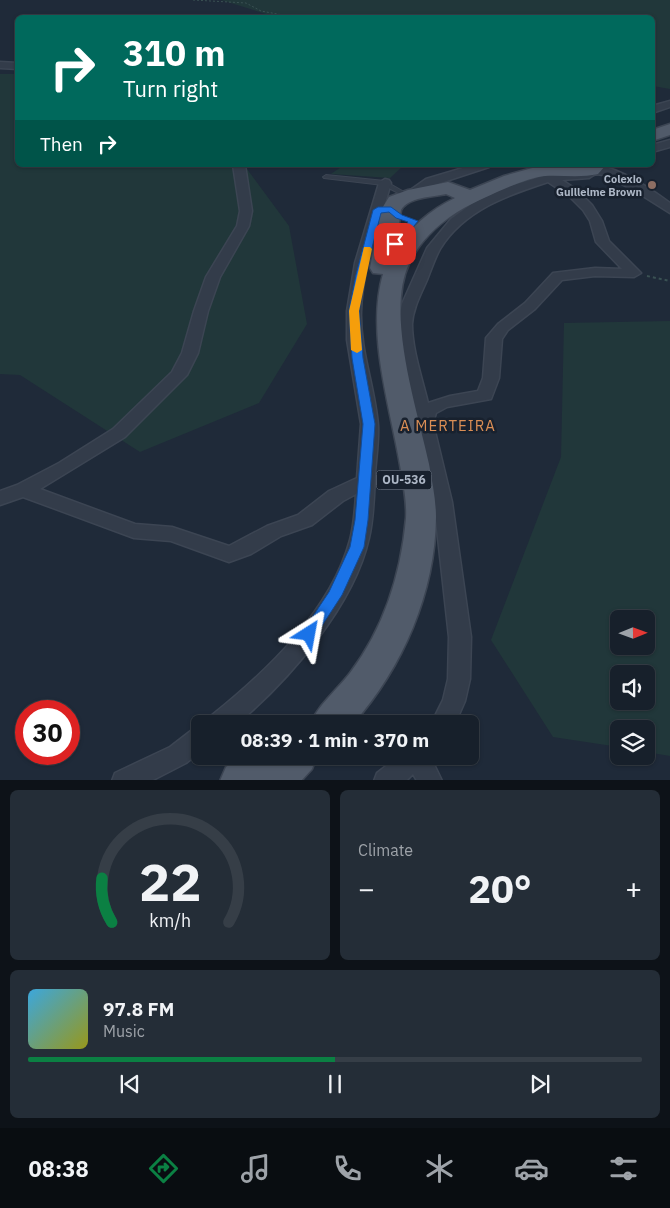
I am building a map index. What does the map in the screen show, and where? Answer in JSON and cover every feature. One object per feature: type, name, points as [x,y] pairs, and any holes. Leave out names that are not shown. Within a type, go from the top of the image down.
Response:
[{"type":"main road","points":[[655,135],[670,128]]},
{"type":"main road","points":[[655,139],[670,134]]},
{"type":"main road","points":[[404,211],[455,188],[565,169]]},
{"type":"main road","name":"OU-536","points":[[336,715],[376,666],[400,620],[415,568],[421,516],[413,458],[393,354],[389,317],[388,268],[425,228],[452,206],[472,194],[565,169]]},
{"type":"main road","points":[[404,211],[455,188]]},
{"type":"main road","name":"OU-536","points":[[316,715],[350,674],[375,634],[399,577],[405,538],[405,484],[377,322],[376,291],[388,268],[404,211]]},
{"type":"main road","points":[[240,780],[261,765]]},
{"type":"main road","points":[[270,780],[290,765]]},
{"type":"street","points":[[0,65],[15,66]]},
{"type":"street","points":[[655,109],[670,104]]},
{"type":"street","points":[[655,148],[670,143]]},
{"type":"street","points":[[0,498],[23,490],[65,467],[119,433],[179,375],[190,353],[201,311],[214,277],[243,226],[246,211],[239,167]]},
{"type":"street","points":[[455,188],[482,167]]},
{"type":"street","points":[[565,169],[573,193],[588,208],[596,221],[603,242],[634,273]]},
{"type":"street","points":[[448,715],[459,679],[460,637],[443,502],[411,363],[405,324],[409,304],[434,248],[455,222],[477,206],[511,190],[565,169],[617,176],[663,202],[670,209]]},
{"type":"street","points":[[230,715],[247,702],[300,647],[335,595],[357,547],[365,482],[369,424],[357,358],[354,311],[360,275],[404,211],[385,182]]},
{"type":"street","points":[[425,423],[431,408],[448,402],[485,394],[491,378],[494,338],[503,327],[530,306],[558,276],[595,272],[634,273]]},
{"type":"street","points":[[23,490],[134,531],[172,534],[229,554],[244,549],[274,532],[305,520],[336,496],[365,482]]},
{"type":"street","points":[[124,780],[178,755],[191,745]]},
{"type":"street","points":[[386,780],[406,765]]},
{"type":"street","points":[[422,765],[430,780]]},
{"type":"lane","points":[[326,177],[385,182],[404,211]]},
{"type":"path","points":[[193,0],[246,4],[261,11],[283,15]]},
{"type":"path","points":[[634,273],[670,281]]},
{"type":"green space","points":[[221,0],[670,0],[670,89],[655,86],[655,15],[269,15]]},
{"type":"green space","points":[[0,74],[15,74],[15,167],[245,167],[289,226],[307,324],[259,403],[140,452],[20,375],[0,374]]},
{"type":"green space","points":[[341,167],[402,167],[390,178],[331,174]]},
{"type":"green space","points":[[670,321],[670,756],[655,754],[655,720],[610,720],[610,746],[553,737],[491,640],[561,457],[564,323]]},
{"type":"slow traffic","points":[[357,350],[354,311],[360,275],[367,249]]},
{"type":"place","name":"Colexio Guillelme Brown","points":[[652,185]]},
{"type":"district","name":"A MERTEIRA","points":[[448,426]]},
{"type":"route","points":[[309,634],[335,595],[357,547],[362,520],[369,424],[357,358],[354,311],[360,275],[378,210],[391,210],[399,216],[414,221],[395,244]]}]
